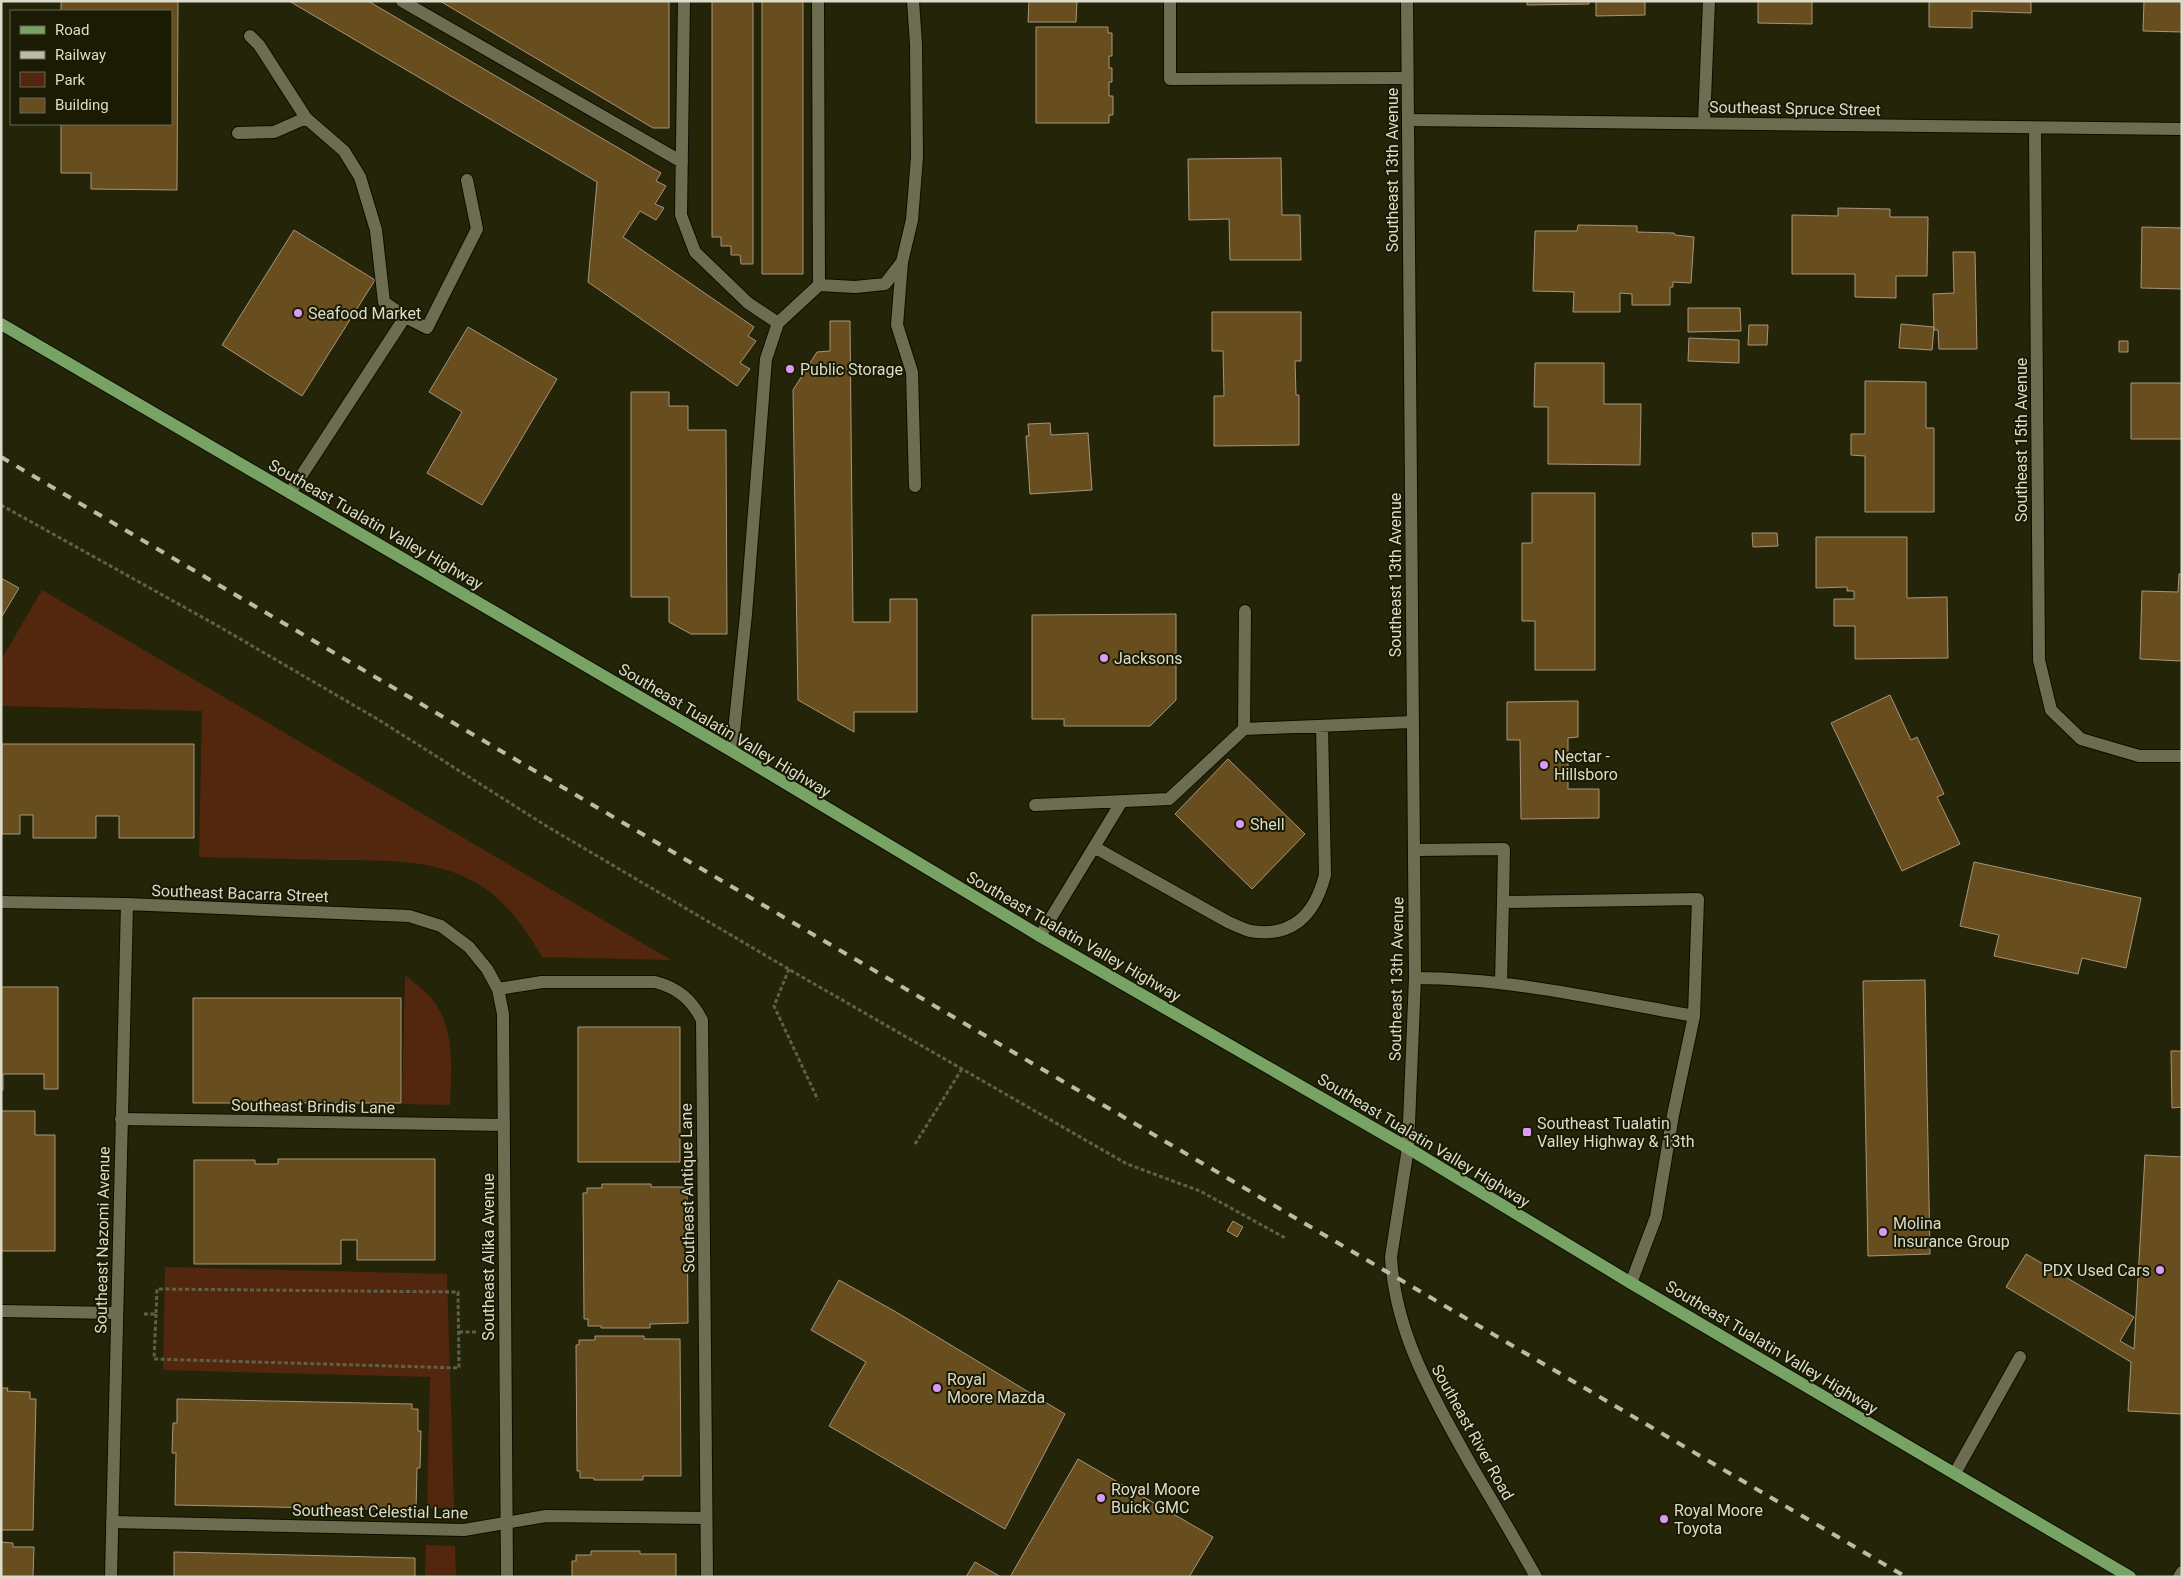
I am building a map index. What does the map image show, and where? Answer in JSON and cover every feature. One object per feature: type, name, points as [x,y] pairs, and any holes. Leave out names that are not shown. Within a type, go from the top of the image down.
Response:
[{"type":"main road","name":"Southeast Tualatin Valley Highway","points":[[1,324],[732,751],[1040,936],[1408,1148],[2130,1577]]},
{"type":"street","points":[[402,1],[682,162]]},
{"type":"street","points":[[684,1],[681,215],[695,252],[748,303],[778,323]]},
{"type":"street","points":[[732,751],[746,614],[766,358],[778,323],[819,284],[818,1]]},
{"type":"street","points":[[913,1],[916,44],[917,157],[912,220],[902,262],[897,325],[912,372],[915,486]]},
{"type":"street","points":[[1170,1],[1170,79],[1407,78]]},
{"type":"street","name":"Southeast 13th Avenue","points":[[1407,1],[1415,978],[1408,1148]]},
{"type":"street","points":[[1704,123],[1708,1]]},
{"type":"street","points":[[250,36],[259,44],[306,118],[344,151],[360,177],[376,230],[384,302],[405,317],[427,328],[477,228],[467,180]]},
{"type":"street","points":[[238,133],[274,132],[306,118]]},
{"type":"street","name":"Southeast Spruce Street","points":[[1408,120],[2182,129]]},
{"type":"street","name":"Southeast 15th Avenue","points":[[2035,128],[2039,660],[2051,710],[2081,739],[2139,756],[2182,756]]},
{"type":"street","points":[[819,284],[855,287],[885,284],[902,262]]},
{"type":"street","points":[[290,493],[405,317]]},
{"type":"street","points":[[1244,728],[1245,611]]},
{"type":"street","points":[[1035,805],[1169,799],[1244,728],[1412,722]]},
{"type":"street","points":[[1094,847],[1228,922],[1248,930],[1270,932],[1290,926],[1308,914],[1320,896],[1325,875],[1322,726]]},
{"type":"street","points":[[1040,936],[1122,801]]},
{"type":"street","points":[[1414,850],[1504,849],[1501,982]]},
{"type":"street","points":[[1503,902],[1698,899],[1694,1016],[1673,1115],[1656,1217],[1631,1282]]},
{"type":"street","name":"Southeast Bacarra Street","points":[[1,902],[127,904],[409,916],[441,926],[469,947]]},
{"type":"street","name":"Southeast Nazomi Avenue","points":[[111,1577],[127,904]]},
{"type":"street","name":"Southeast Alika Avenue","points":[[469,947],[487,969],[498,989],[503,1014],[507,1577]]},
{"type":"street","points":[[1415,978],[1451,978],[1501,982],[1694,1016]]},
{"type":"street","name":"Southeast Antique Lane","points":[[498,989],[542,982],[655,982],[670,986],[684,995],[695,1007],[702,1020],[707,1577]]},
{"type":"street","name":"Southeast Brindis Lane","points":[[121,1119],[504,1125]]},
{"type":"street","name":"Southeast River Road","points":[[1408,1148],[1391,1257],[1392,1274],[1402,1318],[1414,1355],[1430,1393],[1536,1577]]},
{"type":"street","points":[[1,1311],[116,1313]]},
{"type":"street","points":[[1955,1474],[2020,1357]]},
{"type":"street","name":"Southeast Celestial Lane","points":[[112,1522],[464,1530],[546,1516],[706,1518]]},
{"type":"street","points":[[2179,1577],[2182,1572]]},
{"type":"path","points":[[1,504],[218,626],[353,705],[548,828],[1127,1164],[1200,1191],[1244,1213],[1288,1239]]},
{"type":"path","points":[[788,968],[774,1006],[818,1100]]},
{"type":"path","points":[[916,1144],[962,1069]]},
{"type":"path","points":[[157,1289],[458,1292],[459,1368],[154,1359],[156,1314],[157,1289]]},
{"type":"path","points":[[116,1313],[156,1314]]},
{"type":"green space","points":[[42,590],[671,960],[542,957],[520,923],[493,895],[471,880],[437,867],[383,861],[199,857],[202,711],[1,706],[1,660]]},
{"type":"green space","points":[[405,975],[432,999],[445,1023],[449,1036],[451,1064],[450,1105],[402,1104]]},
{"type":"green space","points":[[165,1267],[447,1274],[454,1508],[427,1508],[430,1377],[163,1370]]},
{"type":"green space","points":[[426,1545],[455,1546],[456,1577],[425,1577]]},
{"type":"building","points":[[61,1],[178,1],[177,190],[91,189],[91,173],[61,173],[61,125],[172,125],[172,10],[61,10]]},
{"type":"building","points":[[289,1],[368,1],[661,173],[656,181],[666,186],[655,204],[664,208],[656,220],[640,211],[623,237],[754,327],[748,336],[756,341],[740,363],[750,369],[737,386],[588,282],[597,182]]},
{"type":"building","points":[[440,1],[669,1],[669,128],[653,128]]},
{"type":"building","points":[[712,1],[753,1],[753,264],[741,264],[740,255],[731,255],[731,246],[721,246],[721,237],[712,237]]},
{"type":"building","points":[[762,1],[803,1],[803,274],[762,274]]},
{"type":"building","points":[[1029,1],[1077,1],[1076,22],[1028,22]]},
{"type":"building","points":[[1527,1],[1589,1],[1589,4],[1527,5]]},
{"type":"building","points":[[1596,1],[1645,1],[1645,15],[1596,16]]},
{"type":"building","points":[[1758,1],[1812,1],[1812,24],[1758,23]]},
{"type":"building","points":[[1929,1],[2031,1],[2031,13],[1972,11],[1972,28],[1929,27]]},
{"type":"building","points":[[2144,1],[2182,1],[2182,32],[2143,31]]},
{"type":"building","points":[[1036,27],[1108,27],[1108,33],[1112,33],[1112,56],[1109,56],[1109,68],[1112,68],[1112,82],[1109,82],[1109,96],[1113,96],[1113,115],[1109,115],[1109,123],[1036,123]]},
{"type":"building","points":[[1281,158],[1282,215],[1300,215],[1301,260],[1230,260],[1229,219],[1189,220],[1188,159]]},
{"type":"building","points":[[1838,208],[1890,209],[1890,217],[1928,217],[1927,276],[1896,276],[1896,298],[1855,297],[1855,274],[1792,274],[1792,215],[1838,216]]},
{"type":"building","points":[[1578,225],[1637,226],[1637,232],[1674,233],[1675,235],[1694,237],[1691,283],[1673,282],[1673,287],[1670,287],[1670,305],[1632,305],[1632,294],[1620,293],[1620,312],[1573,312],[1574,292],[1533,291],[1535,231],[1577,231]]},
{"type":"building","points":[[2142,227],[2182,228],[2182,289],[2141,288]]},
{"type":"building","name":"Seafood Market","points":[[294,230],[375,280],[302,396],[222,345]]},
{"type":"building","points":[[1953,252],[1975,252],[1977,349],[1939,349],[1938,330],[1934,330],[1933,294],[1954,293]]},
{"type":"building","points":[[1688,308],[1740,308],[1741,331],[1688,332]]},
{"type":"building","points":[[1212,312],[1301,312],[1301,361],[1295,361],[1296,395],[1299,395],[1299,445],[1214,446],[1214,396],[1224,396],[1223,351],[1212,351]]},
{"type":"building","points":[[830,321],[850,321],[853,622],[890,622],[890,599],[917,599],[917,712],[854,712],[854,732],[798,700],[793,390],[817,352],[830,351]]},
{"type":"building","points":[[1901,324],[1934,327],[1932,350],[1899,348]]},
{"type":"building","points":[[1749,325],[1768,325],[1767,345],[1748,345]]},
{"type":"building","points":[[468,327],[557,379],[482,505],[427,473],[462,412],[429,392]]},
{"type":"building","points":[[1689,338],[1739,340],[1739,363],[1688,361]]},
{"type":"building","points":[[2119,341],[2128,341],[2128,352],[2119,352]]},
{"type":"building","points":[[1535,363],[1604,363],[1604,404],[1641,404],[1640,465],[1548,464],[1548,407],[1534,407]]},
{"type":"building","points":[[1865,381],[1926,382],[1926,428],[1934,428],[1934,512],[1865,512],[1865,456],[1851,455],[1851,434],[1865,434]]},
{"type":"building","points":[[2131,383],[2182,383],[2182,439],[2131,439]]},
{"type":"building","points":[[631,392],[669,392],[669,406],[688,406],[688,430],[726,430],[727,634],[691,634],[669,622],[669,597],[631,597]]},
{"type":"building","points":[[1050,423],[1051,435],[1088,433],[1092,490],[1030,494],[1026,436],[1029,436],[1028,424]]},
{"type":"building","points":[[1532,493],[1595,493],[1595,670],[1535,670],[1535,621],[1522,621],[1522,543],[1532,543]]},
{"type":"building","points":[[1752,533],[1777,533],[1778,546],[1753,547]]},
{"type":"building","points":[[1816,537],[1907,537],[1907,598],[1947,597],[1948,658],[1855,659],[1855,626],[1834,626],[1834,599],[1854,599],[1854,591],[1847,591],[1847,587],[1816,588]]},
{"type":"building","points":[[2179,574],[2182,574],[2182,661],[2140,659],[2142,591],[2178,592]]},
{"type":"building","points":[[1,578],[19,588],[1,618]]},
{"type":"building","name":"Jacksons","points":[[1176,614],[1176,700],[1150,726],[1064,726],[1064,719],[1032,719],[1032,615]]},
{"type":"building","points":[[1890,695],[1911,740],[1917,737],[1944,794],[1937,797],[1960,844],[1902,871],[1831,723]]},
{"type":"building","name":"Nectar - Hillsboro","points":[[1578,701],[1578,737],[1568,738],[1568,789],[1599,789],[1599,818],[1521,819],[1520,740],[1507,740],[1507,702]]},
{"type":"building","points":[[2,744],[194,744],[194,838],[119,838],[119,816],[96,816],[96,838],[33,838],[33,815],[20,815],[20,834],[2,834]]},
{"type":"building","name":"Shell","points":[[1228,759],[1305,834],[1252,889],[1175,814]]},
{"type":"building","points":[[1974,862],[2141,898],[2126,968],[2082,958],[2078,974],[1994,956],[1999,935],[1960,926]]},
{"type":"building","points":[[1925,980],[1930,1254],[1868,1256],[1863,981]]},
{"type":"building","points":[[1,987],[58,987],[58,1089],[44,1089],[44,1074],[3,1074],[3,1090],[1,1090]]},
{"type":"building","points":[[193,998],[401,998],[401,1103],[193,1103]]},
{"type":"building","points":[[578,1027],[680,1027],[680,1162],[578,1162]]},
{"type":"building","points":[[2171,1051],[2182,1051],[2182,1107],[2172,1108]]},
{"type":"building","points":[[1,1111],[35,1111],[35,1135],[55,1135],[55,1251],[1,1251]]},
{"type":"building","name":"PDX Used Cars","points":[[2145,1155],[2182,1157],[2182,1414],[2128,1411],[2131,1362],[2006,1287],[2026,1254],[2134,1317],[2120,1341],[2134,1349]]},
{"type":"building","points":[[278,1159],[435,1159],[435,1260],[357,1260],[357,1240],[341,1240],[341,1264],[194,1264],[194,1160],[255,1160],[255,1164],[278,1164]]},
{"type":"building","points":[[602,1184],[651,1184],[651,1187],[687,1187],[688,1323],[650,1324],[650,1328],[601,1328],[601,1326],[588,1326],[588,1319],[584,1319],[583,1193],[587,1193],[587,1188],[602,1188]]},
{"type":"building","points":[[1233,1221],[1243,1227],[1237,1237],[1227,1231]]},
{"type":"building","name":"Royal Moore Mazda","points":[[839,1280],[896,1312],[1065,1414],[1005,1529],[829,1426],[866,1362],[811,1330]]},
{"type":"building","points":[[595,1336],[644,1336],[644,1339],[680,1339],[681,1476],[643,1476],[643,1480],[594,1480],[594,1478],[580,1478],[580,1471],[577,1471],[576,1345],[579,1345],[579,1340],[595,1340]]},
{"type":"building","points":[[1,1388],[8,1388],[7,1391],[30,1392],[30,1399],[36,1399],[33,1530],[1,1530]]},
{"type":"building","points":[[177,1399],[412,1404],[412,1409],[418,1409],[418,1431],[421,1431],[420,1468],[417,1468],[416,1510],[175,1505],[176,1453],[172,1453],[173,1423],[177,1423]]},
{"type":"building","name":"Royal Moore Buick GMC","points":[[1078,1459],[1213,1537],[1189,1577],[1010,1577]]},
{"type":"building","points":[[1,1542],[13,1543],[13,1547],[34,1547],[33,1577],[1,1577]]},
{"type":"building","points":[[591,1551],[640,1551],[640,1554],[676,1554],[676,1577],[572,1577],[572,1561],[576,1561],[576,1555],[591,1555]]},
{"type":"building","points":[[174,1552],[415,1558],[415,1577],[174,1577]]},
{"type":"building","points":[[975,1562],[1001,1577],[966,1577]]},
{"type":"railway","points":[[1,457],[1906,1577]]},
{"type":"place","name":"Seafood Market","points":[[298,313]]},
{"type":"place","name":"Public Storage","points":[[790,369]]},
{"type":"place","name":"Jacksons","points":[[1104,658]]},
{"type":"place","name":"Nectar - Hillsboro","points":[[1544,765]]},
{"type":"place","name":"Shell","points":[[1240,824]]},
{"type":"place","name":"Southeast Tualatin Valley Highway & 13th","points":[[1527,1132]]},
{"type":"place","name":"Molina Insurance Group","points":[[1883,1232]]},
{"type":"place","name":"PDX Used Cars","points":[[2160,1270]]},
{"type":"place","name":"Royal Moore Mazda","points":[[937,1388]]},
{"type":"place","name":"Royal Moore Buick GMC","points":[[1101,1498]]},
{"type":"place","name":"Royal Moore Toyota","points":[[1664,1519]]}]
